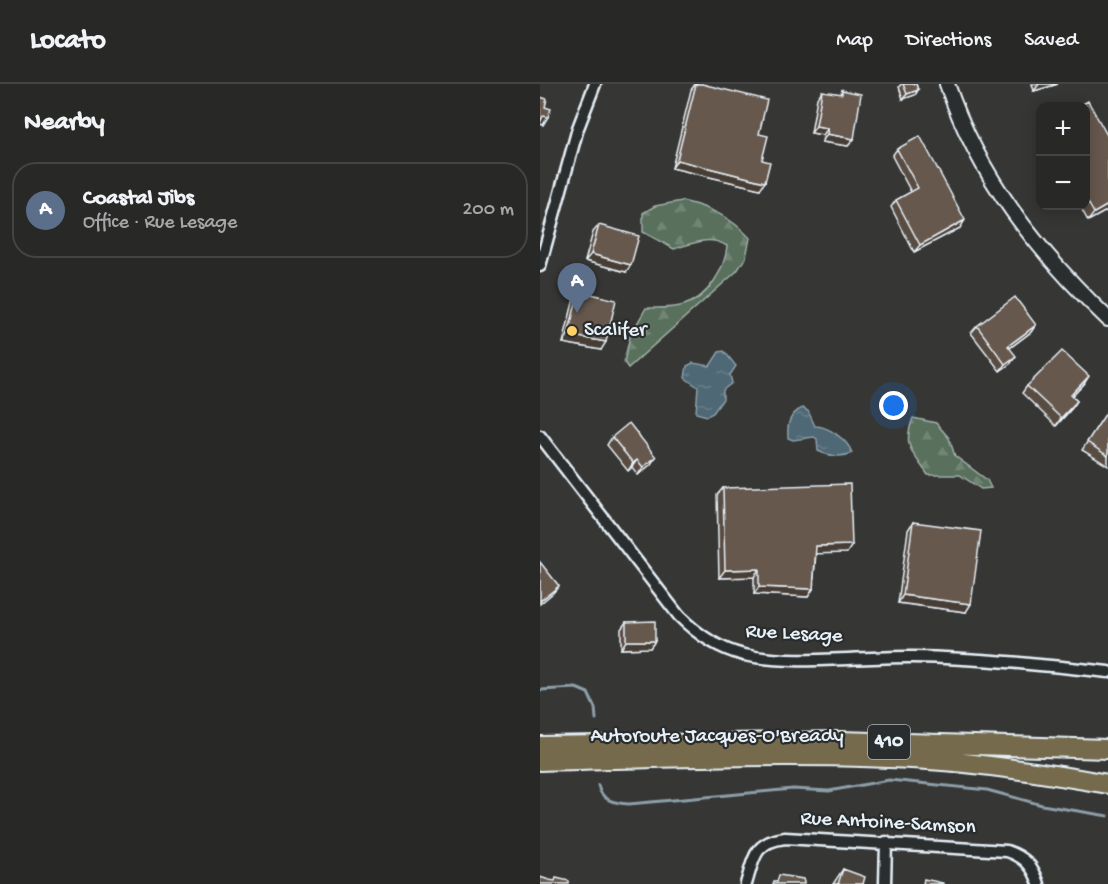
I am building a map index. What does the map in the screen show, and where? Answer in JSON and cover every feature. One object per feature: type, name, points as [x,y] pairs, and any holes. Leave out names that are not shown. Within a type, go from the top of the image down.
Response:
[{"type":"highway","name":"Autoroute Jacques-O'Bready","points":[[540,746],[840,741],[1108,749]]},
{"type":"highway","name":"Autoroute Jacques-O'Bready","points":[[540,761],[894,759],[990,766],[1108,784]]},
{"type":"main road","points":[[947,84],[973,147],[1002,197],[1047,258],[1108,319]]},
{"type":"street","points":[[540,266],[578,128],[595,84]]},
{"type":"street","name":"Rue Lesage","points":[[540,436],[679,615],[701,636],[729,650],[772,658],[912,657],[984,660],[1108,672]]},
{"type":"street","name":"Rue Antoine-Samson","points":[[746,884],[758,849],[774,839],[886,842],[1007,851],[1025,859],[1031,866],[1039,884]]},
{"type":"street","points":[[885,884],[886,842]]},
{"type":"green space","points":[[682,201],[719,214],[743,231],[750,238],[746,257],[737,271],[628,368],[624,362],[630,336],[646,308],[675,307],[701,296],[714,282],[726,255],[727,246],[714,241],[701,241],[674,249],[643,232],[643,213],[655,206]]},
{"type":"green space","points":[[913,418],[936,423],[949,438],[955,456],[987,480],[991,488],[981,489],[960,475],[928,475],[910,448],[908,436]]},
{"type":"water","points":[[724,351],[736,366],[730,375],[732,383],[723,390],[723,399],[713,413],[707,416],[696,413],[698,387],[685,378],[687,366],[693,363],[710,366],[719,352]]},
{"type":"water","points":[[802,408],[808,411],[815,426],[826,428],[837,435],[852,453],[835,456],[818,451],[817,439],[814,437],[793,440],[788,438],[790,420]]},
{"type":"building","points":[[696,84],[767,100],[759,134],[768,136],[762,160],[770,162],[765,182],[677,160]]},
{"type":"building","points":[[903,84],[916,84],[918,90],[907,94]]},
{"type":"building","points":[[842,90],[861,94],[854,139],[827,134],[828,128],[816,126],[822,91],[842,94]]},
{"type":"building","points":[[540,97],[547,99],[545,107],[551,109],[548,117],[543,116],[540,123]]},
{"type":"building","points":[[1090,105],[1108,137],[1108,205],[1094,213],[1090,206]]},
{"type":"building","points":[[920,136],[965,220],[920,245],[896,200],[918,188],[897,149]]},
{"type":"building","points":[[599,225],[639,236],[631,265],[591,254]]},
{"type":"building","points":[[579,291],[616,300],[606,342],[568,335]]},
{"type":"building","points":[[1015,297],[1036,325],[1008,346],[1016,356],[1005,364],[977,326]]},
{"type":"building","points":[[1062,351],[1089,376],[1071,395],[1077,401],[1061,418],[1027,386]]},
{"type":"building","points":[[1108,410],[1108,456],[1087,442]]},
{"type":"building","points":[[629,423],[656,457],[643,467],[637,460],[633,463],[612,437]]},
{"type":"building","points":[[850,484],[852,545],[816,546],[813,589],[759,587],[759,569],[725,570],[723,488]]},
{"type":"building","points":[[913,522],[981,531],[971,604],[903,595]]},
{"type":"building","points":[[540,562],[559,586],[540,601]]},
{"type":"building","points":[[655,621],[655,641],[626,641],[626,622]]},
{"type":"building","points":[[843,869],[865,877],[863,884],[838,884]]},
{"type":"building","points":[[779,875],[803,879],[804,884],[773,884],[774,881],[777,882]]},
{"type":"building","points":[[540,877],[555,881],[556,878],[569,881],[569,884],[540,884]]},
{"type":"building","points":[[924,879],[943,883],[943,884],[923,884]]},
{"type":"waterway","points":[[540,690],[576,688],[588,693],[595,708],[596,719]]},
{"type":"waterway","points":[[598,785],[605,798],[629,804],[793,789],[829,791],[889,780],[987,790],[1042,805],[1108,816]]},
{"type":"place","name":"Coastal Jibs","points":[[577,313]]},
{"type":"place","name":"Scalifer","points":[[572,331]]}]
